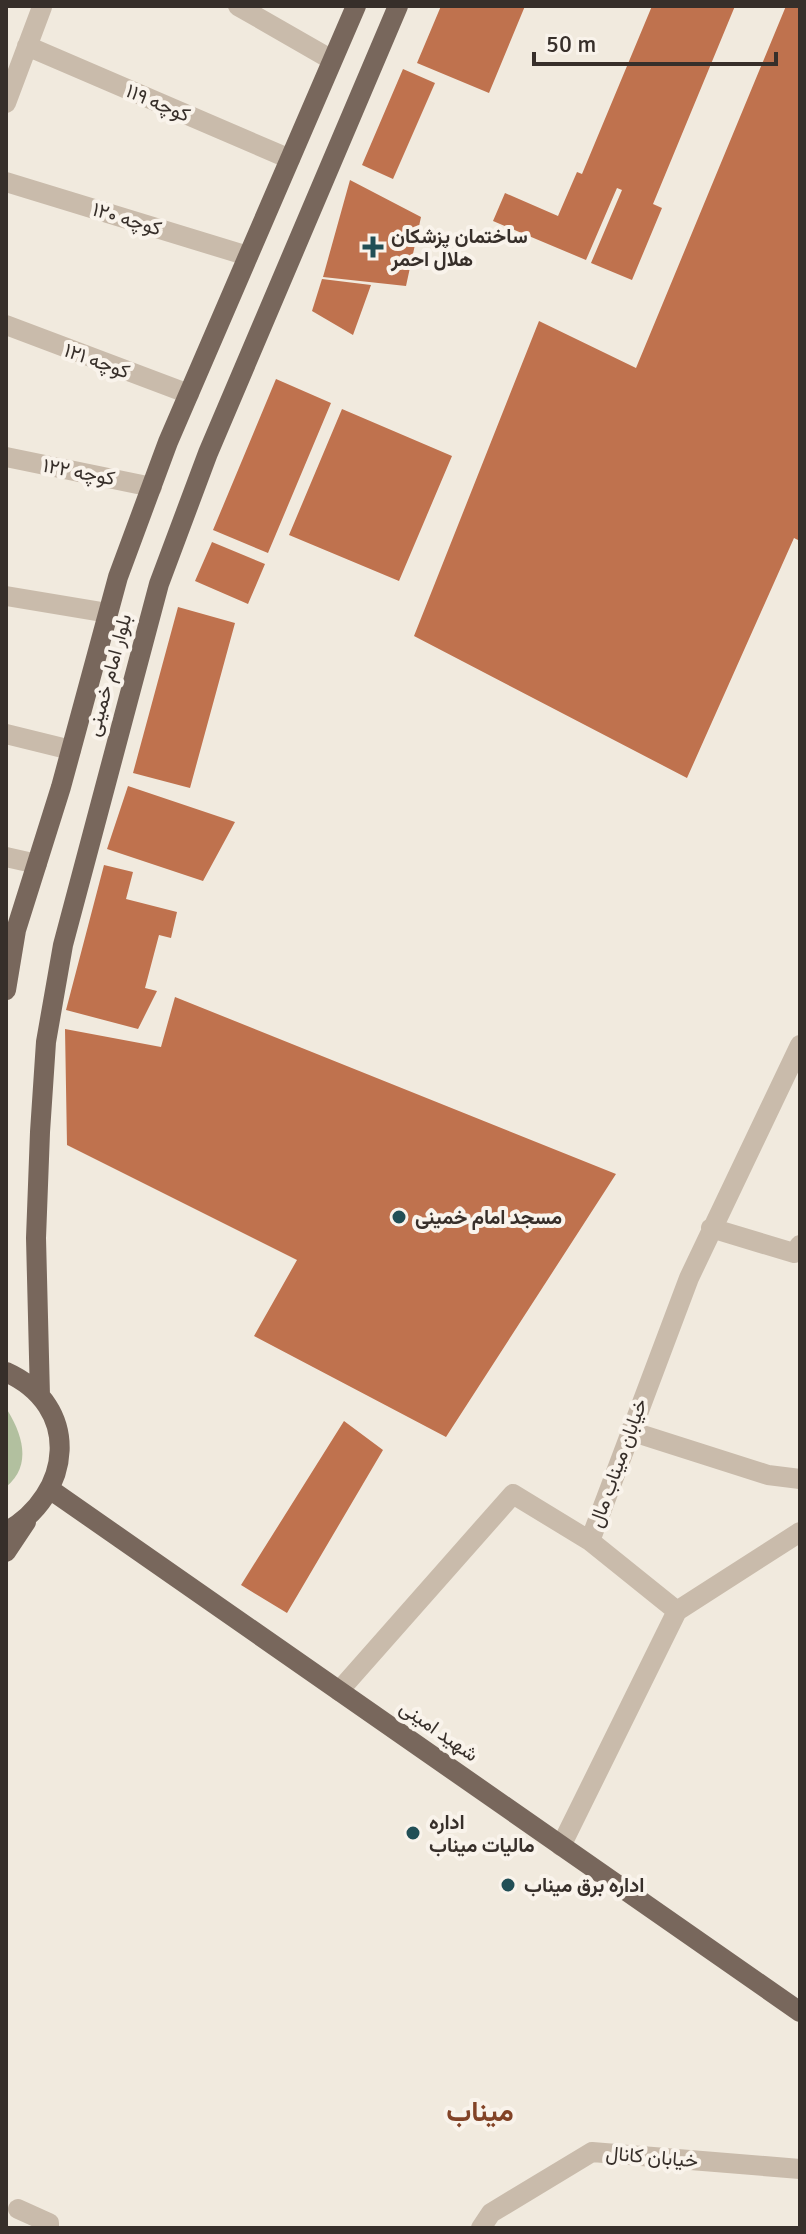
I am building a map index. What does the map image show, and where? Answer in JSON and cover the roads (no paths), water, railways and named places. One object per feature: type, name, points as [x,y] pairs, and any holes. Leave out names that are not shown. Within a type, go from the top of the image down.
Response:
[{"type":"main road","name":"بلوار امام خمینی","points":[[6,990],[16,930],[71,750],[108,613],[152,487],[356,6]]},
{"type":"main road","name":"بلوار امام خمینی","points":[[40,1396],[36,1238],[40,1132],[46,1042],[66,931],[159,584],[208,453],[398,6]]},
{"type":"main road","points":[[6,1372],[19,1378],[40,1396],[52,1417],[59,1441],[58,1467],[51,1490],[6,1552]]},
{"type":"main road","name":"شهید امینی","points":[[51,1490],[800,2012]]},
{"type":"main road","points":[[6,1532],[27,1519]]},
{"type":"street","points":[[238,6],[332,60]]},
{"type":"street","points":[[6,103],[42,7]]},
{"type":"street","name":"کوچه ۱۱۹","points":[[27,46],[290,159]]},
{"type":"street","name":"کوچه ۱۲۰","points":[[6,182],[248,256]]},
{"type":"street","name":"کوچه ۱۲۱","points":[[6,325],[189,394]]},
{"type":"street","name":"کوچه ۱۲۲","points":[[6,457],[152,487]]},
{"type":"street","points":[[6,596],[108,613]]},
{"type":"street","points":[[6,734],[71,750]]},
{"type":"street","points":[[6,857],[37,864]]},
{"type":"street","name":"خیابان میناب مال","points":[[677,1611],[590,1541],[711,1228],[800,1045]]},
{"type":"street","points":[[711,1228],[794,1253],[800,1245]]},
{"type":"street","points":[[630,1431],[768,1475],[800,1479]]},
{"type":"street","points":[[339,1691],[513,1494],[590,1541]]},
{"type":"street","points":[[561,1846],[677,1611],[800,1532]]},
{"type":"street","name":"خیابان کانال","points":[[481,2228],[491,2213],[592,2152],[800,2169]]},
{"type":"street","points":[[18,2209],[49,2223],[49,2228]]},
{"type":"place","name":"ساختمان پزشکان هلال احمر","points":[[373,247]]},
{"type":"place","name":"مسجد امام خمینی","points":[[399,1217]]},
{"type":"place","name":"اداره مالیات میناب","points":[[413,1833]]},
{"type":"place","name":"اداره برق میناب","points":[[508,1885]]},
{"type":"district","name":"میناب","points":[[480,2112]]}]
